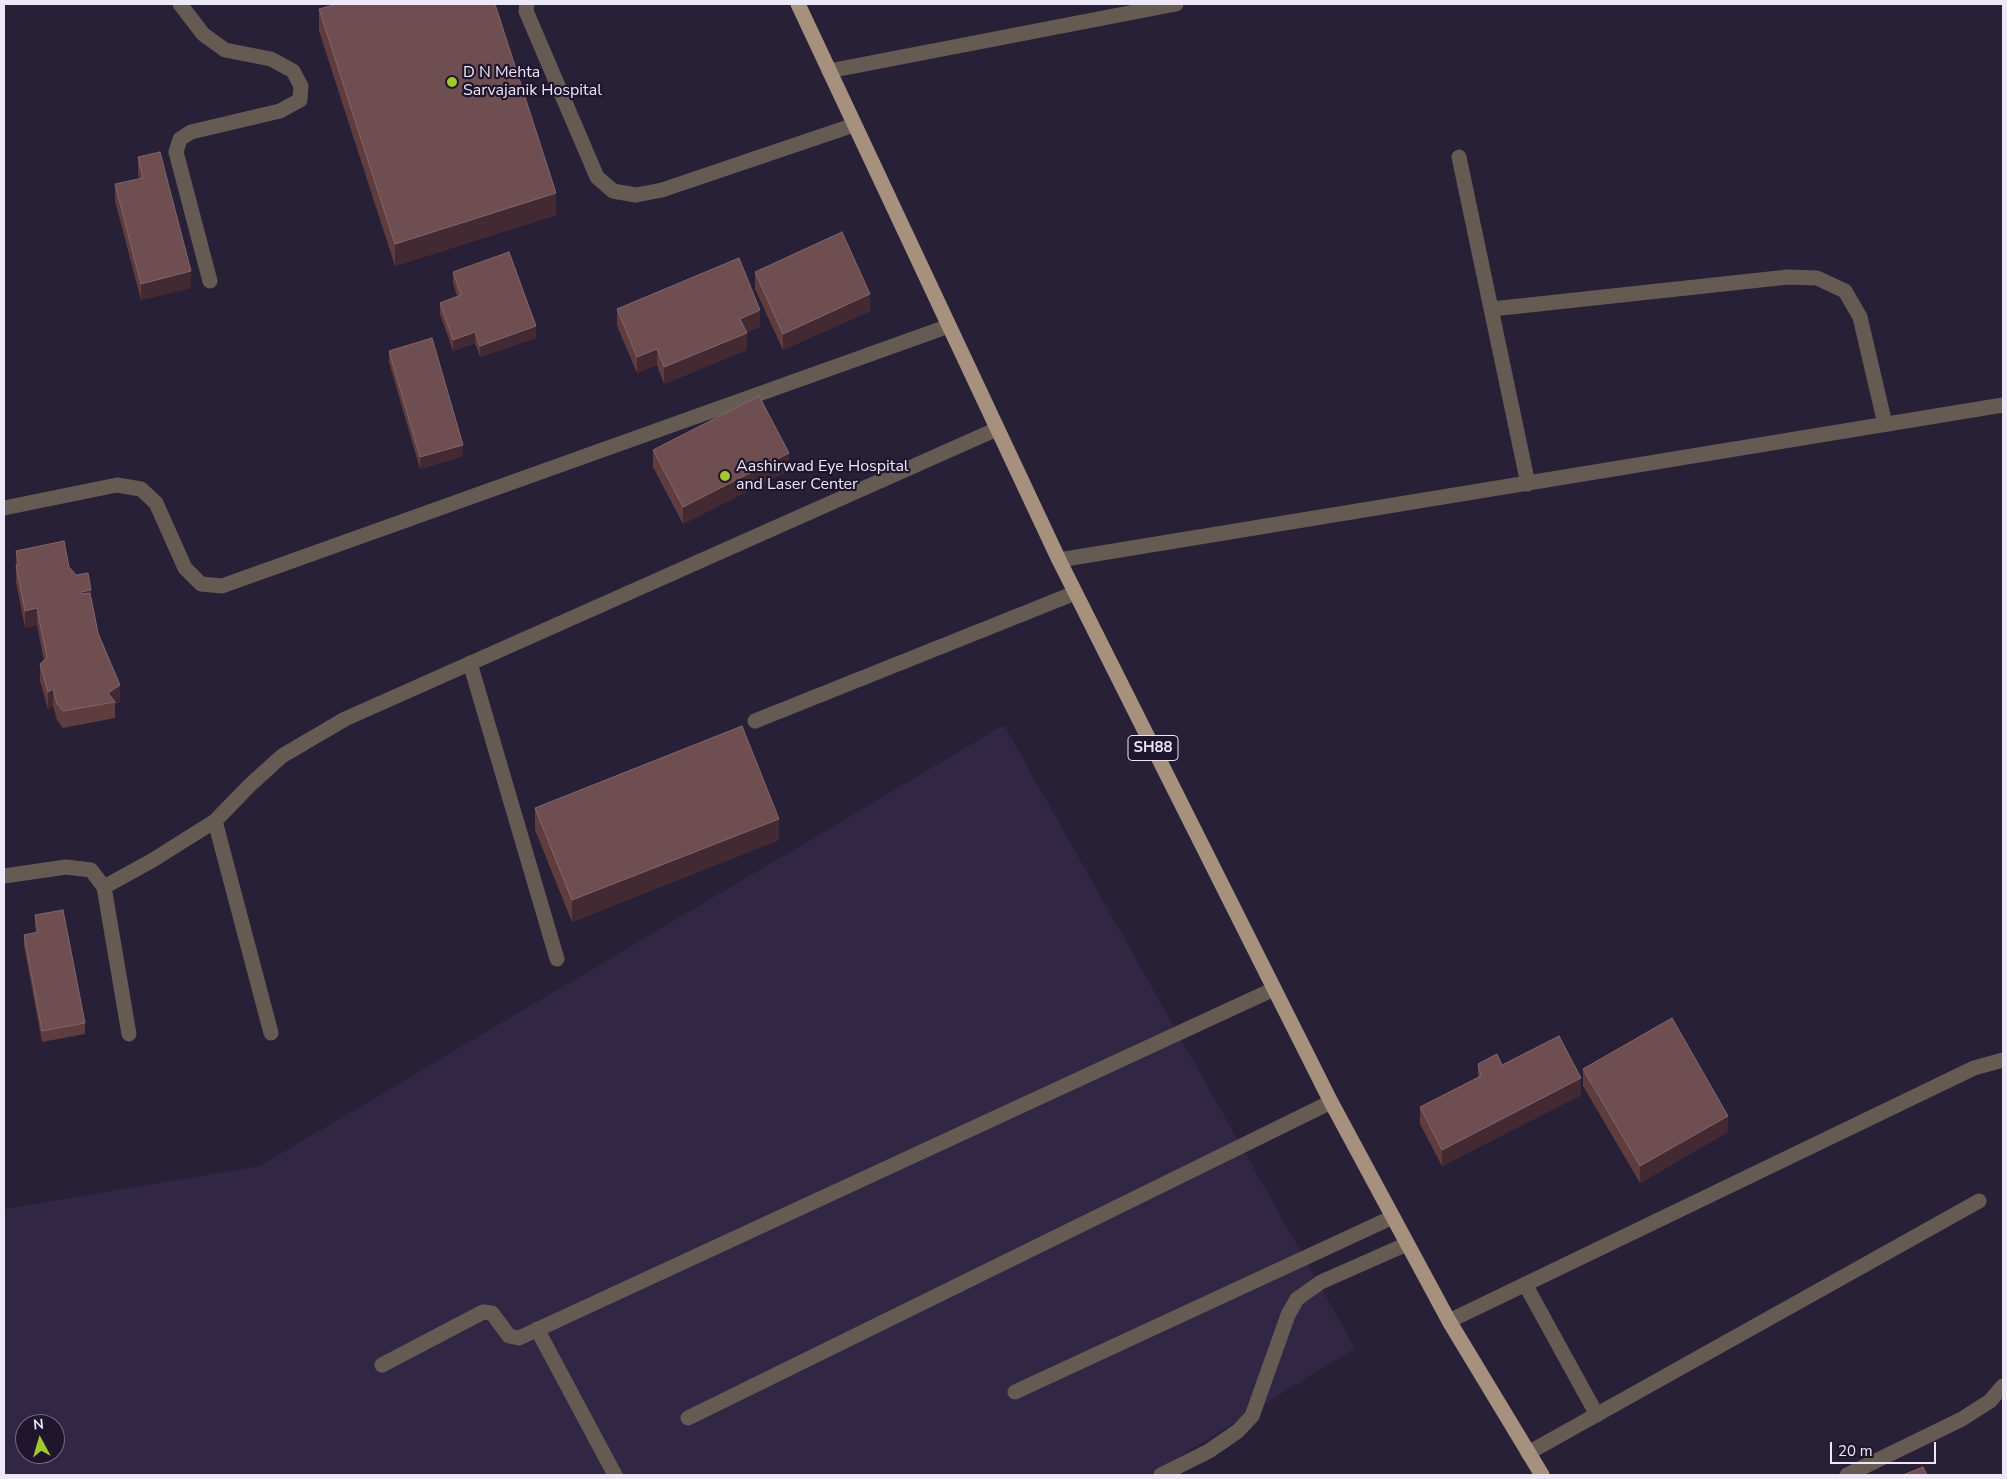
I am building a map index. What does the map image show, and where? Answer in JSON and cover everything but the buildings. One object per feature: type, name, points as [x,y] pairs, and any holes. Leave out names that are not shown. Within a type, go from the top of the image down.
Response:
[{"type":"main road","name":"SH88","points":[[798,4],[1058,560],[1331,1102],[1449,1321],[1542,1475]]},
{"type":"street","points":[[180,4],[203,34],[225,50],[270,59],[293,71],[301,86],[300,100],[280,111],[191,132],[180,140],[176,152],[210,281]]},
{"type":"street","points":[[527,4],[526,11],[597,178],[613,191],[636,195],[662,190],[854,125]]},
{"type":"street","points":[[829,71],[1176,4]]},
{"type":"street","points":[[1459,157],[1528,484]]},
{"type":"street","points":[[1492,309],[1788,277],[1817,278],[1845,291],[1860,317],[1885,424]]},
{"type":"street","points":[[4,508],[117,486],[141,489],[156,503],[185,568],[201,584],[222,586],[949,326]]},
{"type":"street","points":[[1058,560],[1528,484],[2003,404]]},
{"type":"street","points":[[104,887],[153,860],[215,821],[282,756],[345,719],[997,429]]},
{"type":"street","points":[[755,721],[1075,593]]},
{"type":"street","points":[[470,663],[557,958]]},
{"type":"street","points":[[215,821],[271,1033]]},
{"type":"street","points":[[4,876],[66,867],[91,870],[104,887],[129,1034]]},
{"type":"street","points":[[382,1365],[483,1312],[492,1313],[509,1336],[519,1338],[1274,989]]},
{"type":"street","points":[[1449,1321],[1974,1068],[2003,1060]]},
{"type":"street","points":[[688,1418],[1331,1102]]},
{"type":"street","points":[[1528,1453],[1980,1201]]},
{"type":"street","points":[[1015,1392],[1393,1217]]},
{"type":"street","points":[[1161,1475],[1209,1451],[1238,1431],[1252,1416],[1288,1315],[1297,1299],[1321,1282],[1408,1244]]},
{"type":"street","points":[[1525,1284],[1597,1415]]},
{"type":"street","points":[[537,1329],[610,1474]]},
{"type":"street","points":[[1847,1475],[1962,1419],[1990,1401],[2003,1386]]},
{"type":"shaded area","points":[[1004,725],[1355,1348],[1150,1475],[4,1475],[4,1209],[260,1166]]},
{"type":"place","name":"D N Mehta Sarvajanik Hospital","points":[[452,82]]},
{"type":"place","name":"Aashirwad Eye Hospital and Laser Center","points":[[725,476]]}]
